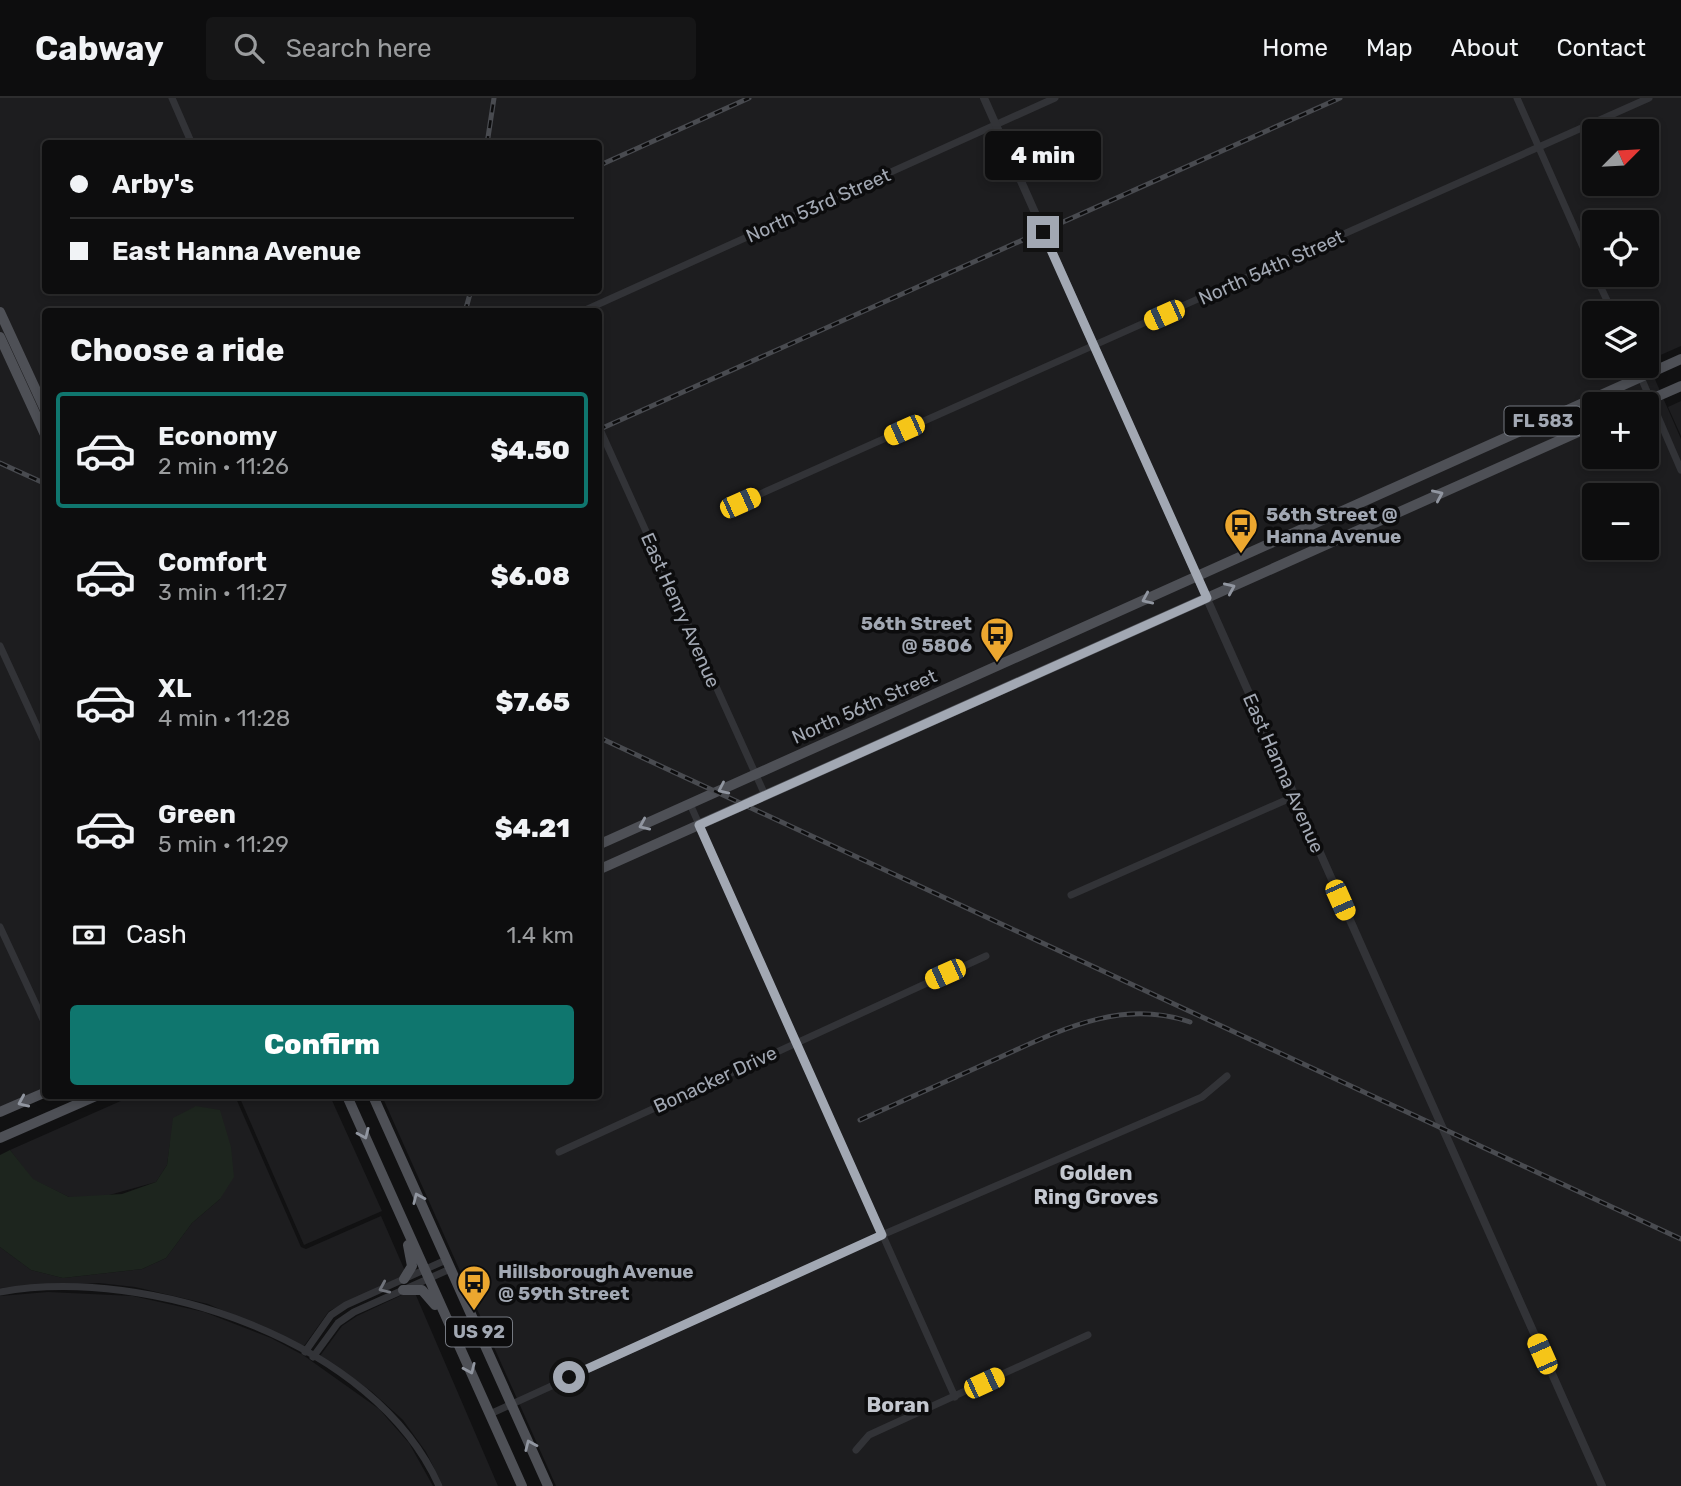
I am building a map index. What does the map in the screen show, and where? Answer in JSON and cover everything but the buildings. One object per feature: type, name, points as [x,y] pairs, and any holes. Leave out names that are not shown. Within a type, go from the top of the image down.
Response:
[{"type":"main road","points":[[0,312],[42,403]]},
{"type":"main road","points":[[0,337],[42,428]]},
{"type":"main road","name":"North 56th Street","points":[[1659,365],[1681,359]]},
{"type":"main road","name":"North 56th Street","points":[[602,843],[1366,501],[1623,378]]},
{"type":"main road","points":[[1659,396],[1681,386]]},
{"type":"main road","name":"FL 583","points":[[602,868],[1582,430]]},
{"type":"main road","points":[[1366,501],[1376,523]]},
{"type":"main road","points":[[977,675],[987,696]]},
{"type":"main road","points":[[0,1112],[42,1094]]},
{"type":"main road","points":[[0,1138],[78,1099]]},
{"type":"main road","name":"US 92","points":[[348,1099],[522,1486]]},
{"type":"main road","name":"US 92","points":[[374,1099],[548,1486]]},
{"type":"main road","points":[[399,1212],[412,1266],[404,1285],[427,1293],[450,1324]]},
{"type":"street","points":[[172,98],[190,140]]},
{"type":"street","name":"East Hanna Avenue","points":[[984,98],[1602,1486]]},
{"type":"street","name":"North 53rd Street","points":[[590,308],[1055,98]]},
{"type":"street","points":[[1517,98],[1582,244]]},
{"type":"street","name":"North 54th Street","points":[[740,503],[1649,98]]},
{"type":"street","points":[[1659,428],[1681,470]]},
{"type":"street","name":"East Henry Avenue","points":[[602,434],[765,795]]},
{"type":"street","points":[[0,646],[42,737]]},
{"type":"street","points":[[1071,895],[1295,796]]},
{"type":"street","points":[[690,804],[955,1397]]},
{"type":"street","points":[[0,927],[42,1017]]},
{"type":"street","name":"Bonacker Drive","points":[[559,1152],[985,956]]},
{"type":"street","points":[[490,1414],[882,1235],[1202,1097],[1227,1076]]},
{"type":"street","points":[[313,1357],[338,1323],[404,1285],[448,1264]]},
{"type":"street","points":[[305,1352],[331,1315],[404,1285]]},
{"type":"street","points":[[0,1292],[90,1287],[134,1291],[206,1308],[273,1334],[368,1394],[391,1414],[422,1454],[439,1486]]},
{"type":"street","points":[[856,1450],[869,1435],[1088,1335]]},
{"type":"shaded area","points":[[0,98],[1681,98],[1681,346],[1659,356],[1659,301],[1582,301],[1582,378],[1654,378],[1681,439],[1681,1486],[556,1486],[383,1099],[602,1099],[602,308],[42,308],[42,1088],[0,1108]]},
{"type":"shaded area","points":[[1681,401],[1681,436],[1668,407]]},
{"type":"shaded area","points":[[125,1099],[236,1099],[301,1247],[306,1249],[381,1216],[405,1271],[402,1276],[329,1311],[304,1346],[208,1304],[135,1287],[99,1283],[0,1288],[0,1247],[31,1270],[63,1278],[142,1269],[166,1258],[192,1223],[220,1199],[170,1144],[167,1165],[156,1182],[102,1197],[69,1197],[32,1179],[10,1150]]},
{"type":"shaded area","points":[[240,1099],[331,1099],[382,1211],[304,1245]]},
{"type":"shaded area","points":[[196,1106],[220,1110],[231,1147],[234,1177],[220,1199],[192,1223],[166,1258],[142,1269],[63,1278],[31,1270],[0,1247],[0,1155],[10,1150],[33,1179],[69,1197],[122,1194],[156,1182],[167,1165],[173,1118]]},
{"type":"shaded area","points":[[48,1292],[133,1296],[204,1312],[271,1338],[303,1355],[379,1409],[409,1443],[433,1486],[0,1486],[0,1296]]},
{"type":"shaded area","points":[[415,1293],[498,1486],[443,1486],[426,1452],[403,1420],[371,1391],[320,1356],[342,1326],[357,1316],[404,1294]]},
{"type":"railway","points":[[488,140],[494,98]]},
{"type":"railway","points":[[602,164],[749,98]]},
{"type":"railway","points":[[602,428],[1340,98]]},
{"type":"railway","points":[[466,308],[470,294]]},
{"type":"railway","points":[[0,463],[42,482]]},
{"type":"railway","points":[[602,739],[1681,1239]]},
{"type":"railway","points":[[860,1120],[1036,1041],[1086,1022],[1137,1014],[1163,1015],[1190,1022]]},
{"type":"place","name":"56th Street @ Hanna Avenue","points":[[1241,555]]},
{"type":"place","name":"56th Street @ 5806","points":[[997,664]]},
{"type":"place","name":"Hillsborough Avenue @ 59th Street","points":[[474,1312]]},
{"type":"district","name":"Golden Ring Groves","points":[[1096,1185]]},
{"type":"district","name":"Boran","points":[[898,1405]]},
{"type":"route","points":[[569,1377],[882,1235],[842,1140],[699,825],[1207,598],[1043,232]]}]
